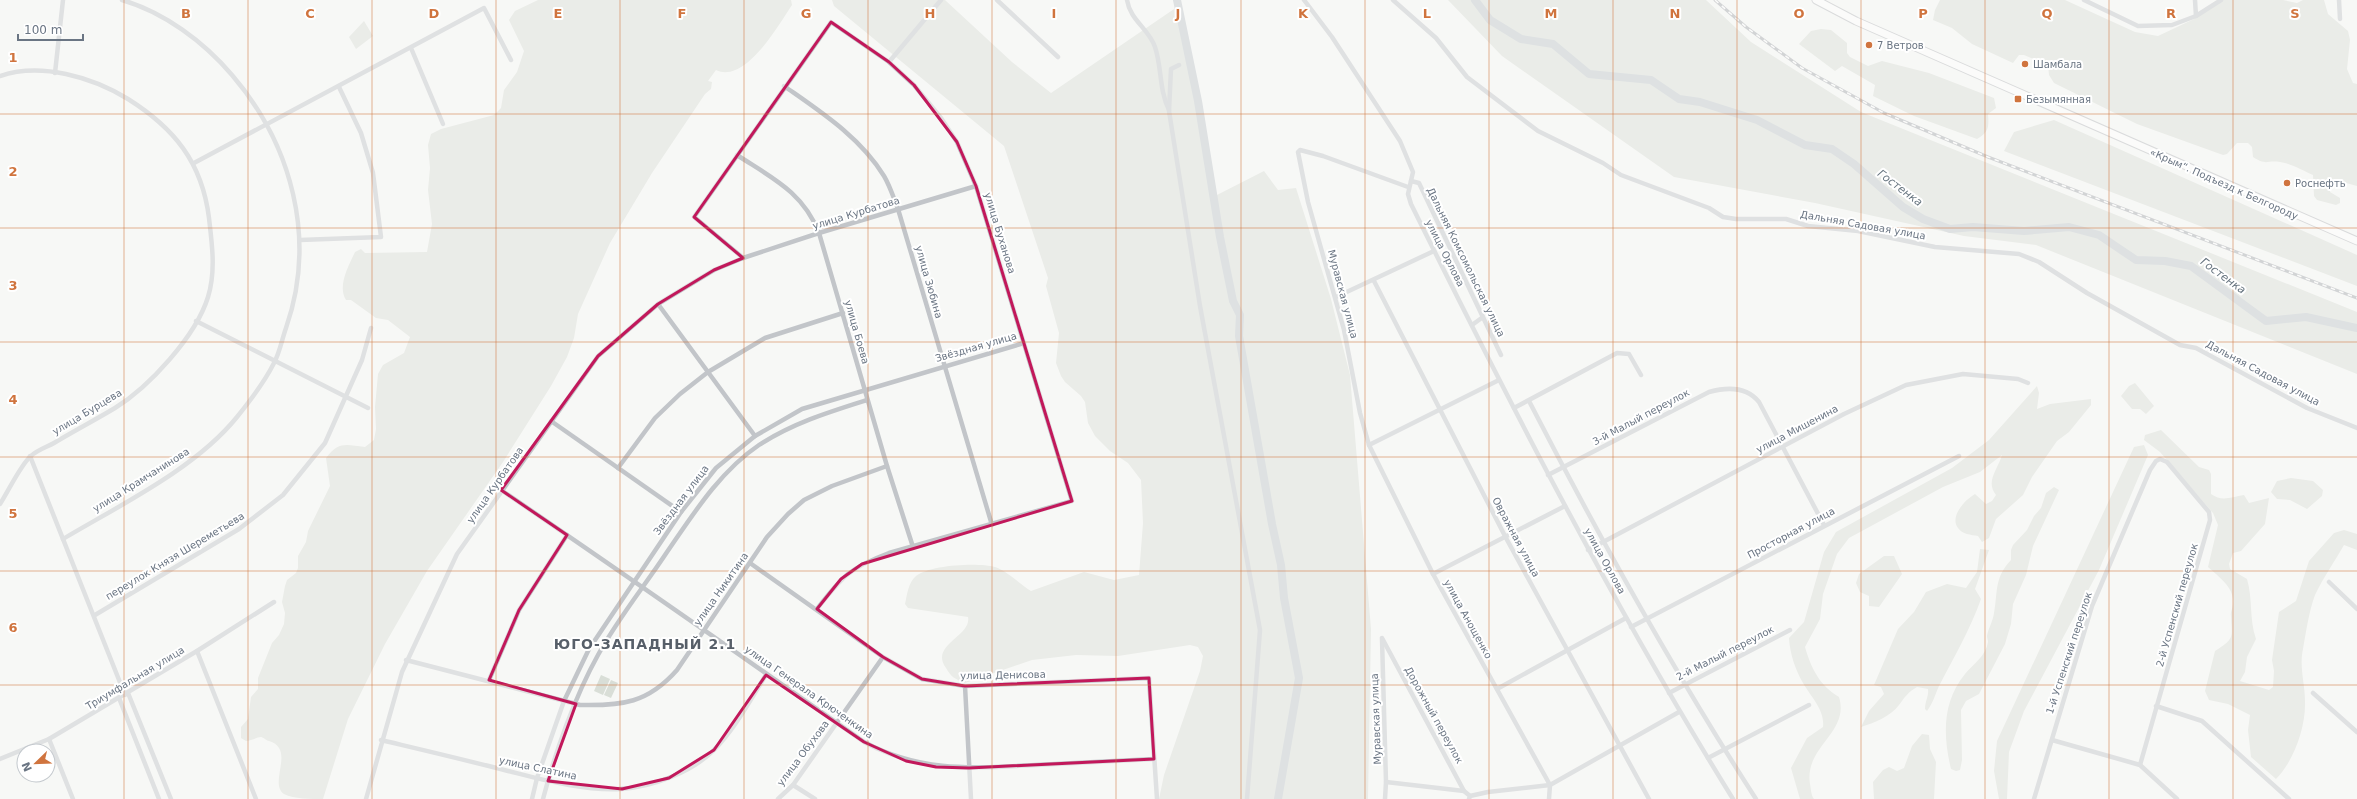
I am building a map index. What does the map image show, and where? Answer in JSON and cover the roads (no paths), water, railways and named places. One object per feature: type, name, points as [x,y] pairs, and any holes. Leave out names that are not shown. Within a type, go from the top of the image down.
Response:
[{"type":"main road","name":"«Крым“. Подъезд к Белгороду","points":[[1816,0],[1856,21],[1903,42],[2357,241]]},
{"type":"street","points":[[55,73],[63,0]]},
{"type":"street","name":"улица Крамчанинова","points":[[63,540],[190,462],[237,417],[275,362],[294,304],[300,240],[293,190],[284,160],[268,125],[250,96],[216,57],[179,27],[139,5],[122,0]]},
{"type":"street","points":[[889,62],[941,0]]},
{"type":"street","points":[[997,0],[1058,57]]},
{"type":"street","points":[[1127,0],[1133,16],[1154,46],[1160,82],[1169,111],[1200,306],[1260,630],[1247,799]]},
{"type":"street","points":[[1304,0],[1332,37],[1400,141],[1413,172],[1408,187]]},
{"type":"street","name":"Дальняя Садовая улица","points":[[1393,0],[1436,38],[1467,77],[1538,131],[1603,163],[1621,175],[1709,208],[1723,217],[1736,219],[1786,219],[1808,226],[1858,231],[1935,247],[2019,254],[2039,262],[2087,293],[2180,346],[2196,348],[2307,408],[2357,428]]},
{"type":"street","points":[[2084,0],[2138,26],[2172,25],[2196,16],[2222,0]]},
{"type":"street","points":[[2096,0],[2096,6]]},
{"type":"street","points":[[2195,0],[2196,16]]},
{"type":"street","points":[[2339,0],[2340,19]]},
{"type":"street","points":[[194,163],[268,125],[484,8],[511,60]]},
{"type":"street","name":"улица Буханова","points":[[784,86],[831,22],[889,62],[914,86],[941,118],[957,142],[976,186],[1072,501],[992,525]]},
{"type":"street","points":[[411,48],[443,124]]},
{"type":"street","points":[[1169,111],[1171,69],[1178,65]]},
{"type":"street","name":"улица Бурцева","points":[[0,76],[28,72],[55,73],[85,79],[112,89],[149,112],[172,133],[194,163],[208,210],[214,257],[208,297],[196,321],[183,342],[153,378],[117,407],[30,456],[0,504]]},
{"type":"street","points":[[743,258],[694,217],[784,86]]},
{"type":"street","name":"улица Зюбина","points":[[784,86],[832,120],[863,147],[884,176],[898,209],[992,525]]},
{"type":"street","points":[[300,240],[381,237],[373,173],[361,133],[339,87]]},
{"type":"street","name":"Муравская улица","points":[[1369,445],[1336,297],[1308,202],[1298,155],[1300,150],[1323,156],[1408,187]]},
{"type":"street","name":"улица Боева","points":[[737,155],[796,195],[813,216],[820,233],[864,390],[913,547]]},
{"type":"street","name":"Дальняя Комсомольская улица","points":[[1411,181],[1419,184],[1501,355]]},
{"type":"street","name":"улица Курбатова","points":[[366,799],[381,740],[406,660],[457,554],[501,490],[598,356],[658,304],[714,270],[743,258],[820,233],[976,186]]},
{"type":"street","name":"улица Орлова","points":[[1408,187],[1411,204],[1548,476],[1679,712],[1733,799]]},
{"type":"street","points":[[1336,297],[1374,281],[1434,251]]},
{"type":"street","name":"Овражная улица","points":[[1374,281],[1506,538],[1649,799]]},
{"type":"street","points":[[658,304],[755,436]]},
{"type":"street","points":[[618,468],[655,418],[680,394],[708,372],[765,338],[843,313]]},
{"type":"street","points":[[1472,325],[1482,317]]},
{"type":"street","points":[[196,321],[368,408]]},
{"type":"street","name":"переулок Князя Шереметьева","points":[[94,615],[239,529],[283,495],[324,443],[346,398],[362,360],[370,328]]},
{"type":"street","name":"Звёздная улица","points":[[532,799],[537,778],[564,701],[589,649],[681,512],[716,468],[755,436],[802,409],[1024,343]]},
{"type":"street","points":[[1514,408],[1621,352],[1629,354],[1632,357],[1641,375]]},
{"type":"street","name":"улица Мишенина","points":[[1588,550],[1604,540],[1864,404],[1920,381],[1974,374],[2018,379],[2028,383]]},
{"type":"street","points":[[1369,445],[1499,380]]},
{"type":"street","name":"3-й Малый переулок","points":[[1548,476],[1709,392],[1722,390],[1747,391],[1759,402],[1784,446]]},
{"type":"street","name":"Звёздная улица","points":[[544,799],[548,781],[576,704],[598,654],[690,518],[724,476],[756,448],[806,419],[867,400]]},
{"type":"street","name":"улица Орлова","points":[[1529,400],[1646,620],[1756,799]]},
{"type":"street","points":[[551,421],[681,512]]},
{"type":"street","name":"улица Анощенко","points":[[1369,445],[1433,574],[1550,784]]},
{"type":"street","points":[[1784,446],[1824,525]]},
{"type":"street","points":[[30,456],[63,540],[171,799]]},
{"type":"street","name":"Просторная улица","points":[[1631,627],[1824,525],[1959,456]]},
{"type":"street","name":"1-й Успенский переулок","points":[[2034,799],[2092,606],[2150,470],[2156,461],[2160,459],[2167,462]]},
{"type":"street","name":"2-й Успенский переулок","points":[[2140,765],[2210,520],[2208,512],[2167,462]]},
{"type":"street","name":"улица Никитина","points":[[406,660],[489,680],[576,704],[602,705],[647,696],[658,689],[676,670],[767,538],[804,500],[832,486],[887,466]]},
{"type":"street","name":"улица Генерала Крюченкина","points":[[501,490],[633,582],[704,629],[766,675],[837,724],[870,746],[906,761],[936,767],[969,768],[1154,759]]},
{"type":"street","points":[[1433,574],[1506,538],[1565,506]]},
{"type":"street","points":[[817,609],[841,579],[862,564],[913,547],[992,525]]},
{"type":"street","points":[[489,680],[520,610],[567,535]]},
{"type":"street","name":"улица Денисова","points":[[750,563],[883,657],[922,679],[965,686],[1148,678],[1154,759]]},
{"type":"street","points":[[2328,582],[2357,609]]},
{"type":"street","name":"Триумфальная улица","points":[[0,759],[49,739],[127,694],[274,602]]},
{"type":"street","points":[[1497,689],[1626,618]]},
{"type":"street","name":"2-й Малый переулок","points":[[1669,693],[1790,630]]},
{"type":"street","name":"Муравская улица","points":[[1382,638],[1386,782],[1385,799]]},
{"type":"street","name":"Дорожный переулок","points":[[1382,638],[1464,790],[1470,797]]},
{"type":"street","points":[[197,651],[256,799]]},
{"type":"street","name":"улица Обухова","points":[[778,799],[793,785],[883,657]]},
{"type":"street","name":"улица Слатина","points":[[381,740],[548,781],[601,789],[622,789],[651,784],[669,778],[694,765],[714,750],[730,730],[766,675]]},
{"type":"street","points":[[965,686],[971,799]]},
{"type":"street","points":[[2313,693],[2357,732]]},
{"type":"street","points":[[119,698],[159,799]]},
{"type":"street","points":[[1708,758],[1809,705]]},
{"type":"street","points":[[2156,706],[2202,722],[2289,799]]},
{"type":"street","points":[[1470,797],[1488,792],[1550,784],[1621,746],[1679,712]]},
{"type":"street","points":[[49,739],[73,799]]},
{"type":"street","points":[[2052,740],[2140,765],[2177,799]]},
{"type":"street","points":[[1154,759],[1157,799]]},
{"type":"street","points":[[1386,782],[1464,790]]},
{"type":"street","points":[[1549,799],[1550,784]]},
{"type":"street","points":[[793,785],[815,799]]},
{"type":"waterway","points":[[1177,0],[1198,101],[1220,237],[1233,301],[1240,315],[1239,336],[1272,524],[1281,565],[1284,598],[1299,678],[1278,799]]},
{"type":"waterway","name":"Гостенка","points":[[1475,0],[1490,20],[1521,39],[1553,44],[1589,74],[1651,80],[1679,99],[1700,102],[1757,120],[1805,145],[1832,149],[1854,164],[1903,207],[1923,219],[1950,229],[1973,227],[2024,231],[2069,227],[2099,235],[2136,260],[2165,261],[2191,266],[2266,321],[2306,317],[2357,328]]},
{"type":"railway","points":[[1715,0],[1746,27],[1802,68],[1884,113],[1988,157],[2357,298]]},
{"type":"place","name":"7 Ветров","points":[[1869,45]]},
{"type":"place","name":"Шамбала","points":[[2025,64]]},
{"type":"place","name":"Безымянная","points":[[2018,99]]},
{"type":"place","name":"Роснефть","points":[[2287,183]]},
{"type":"district","name":"ЮГО-ЗАПАДНЫЙ 2.1","points":[[645,644]]}]
